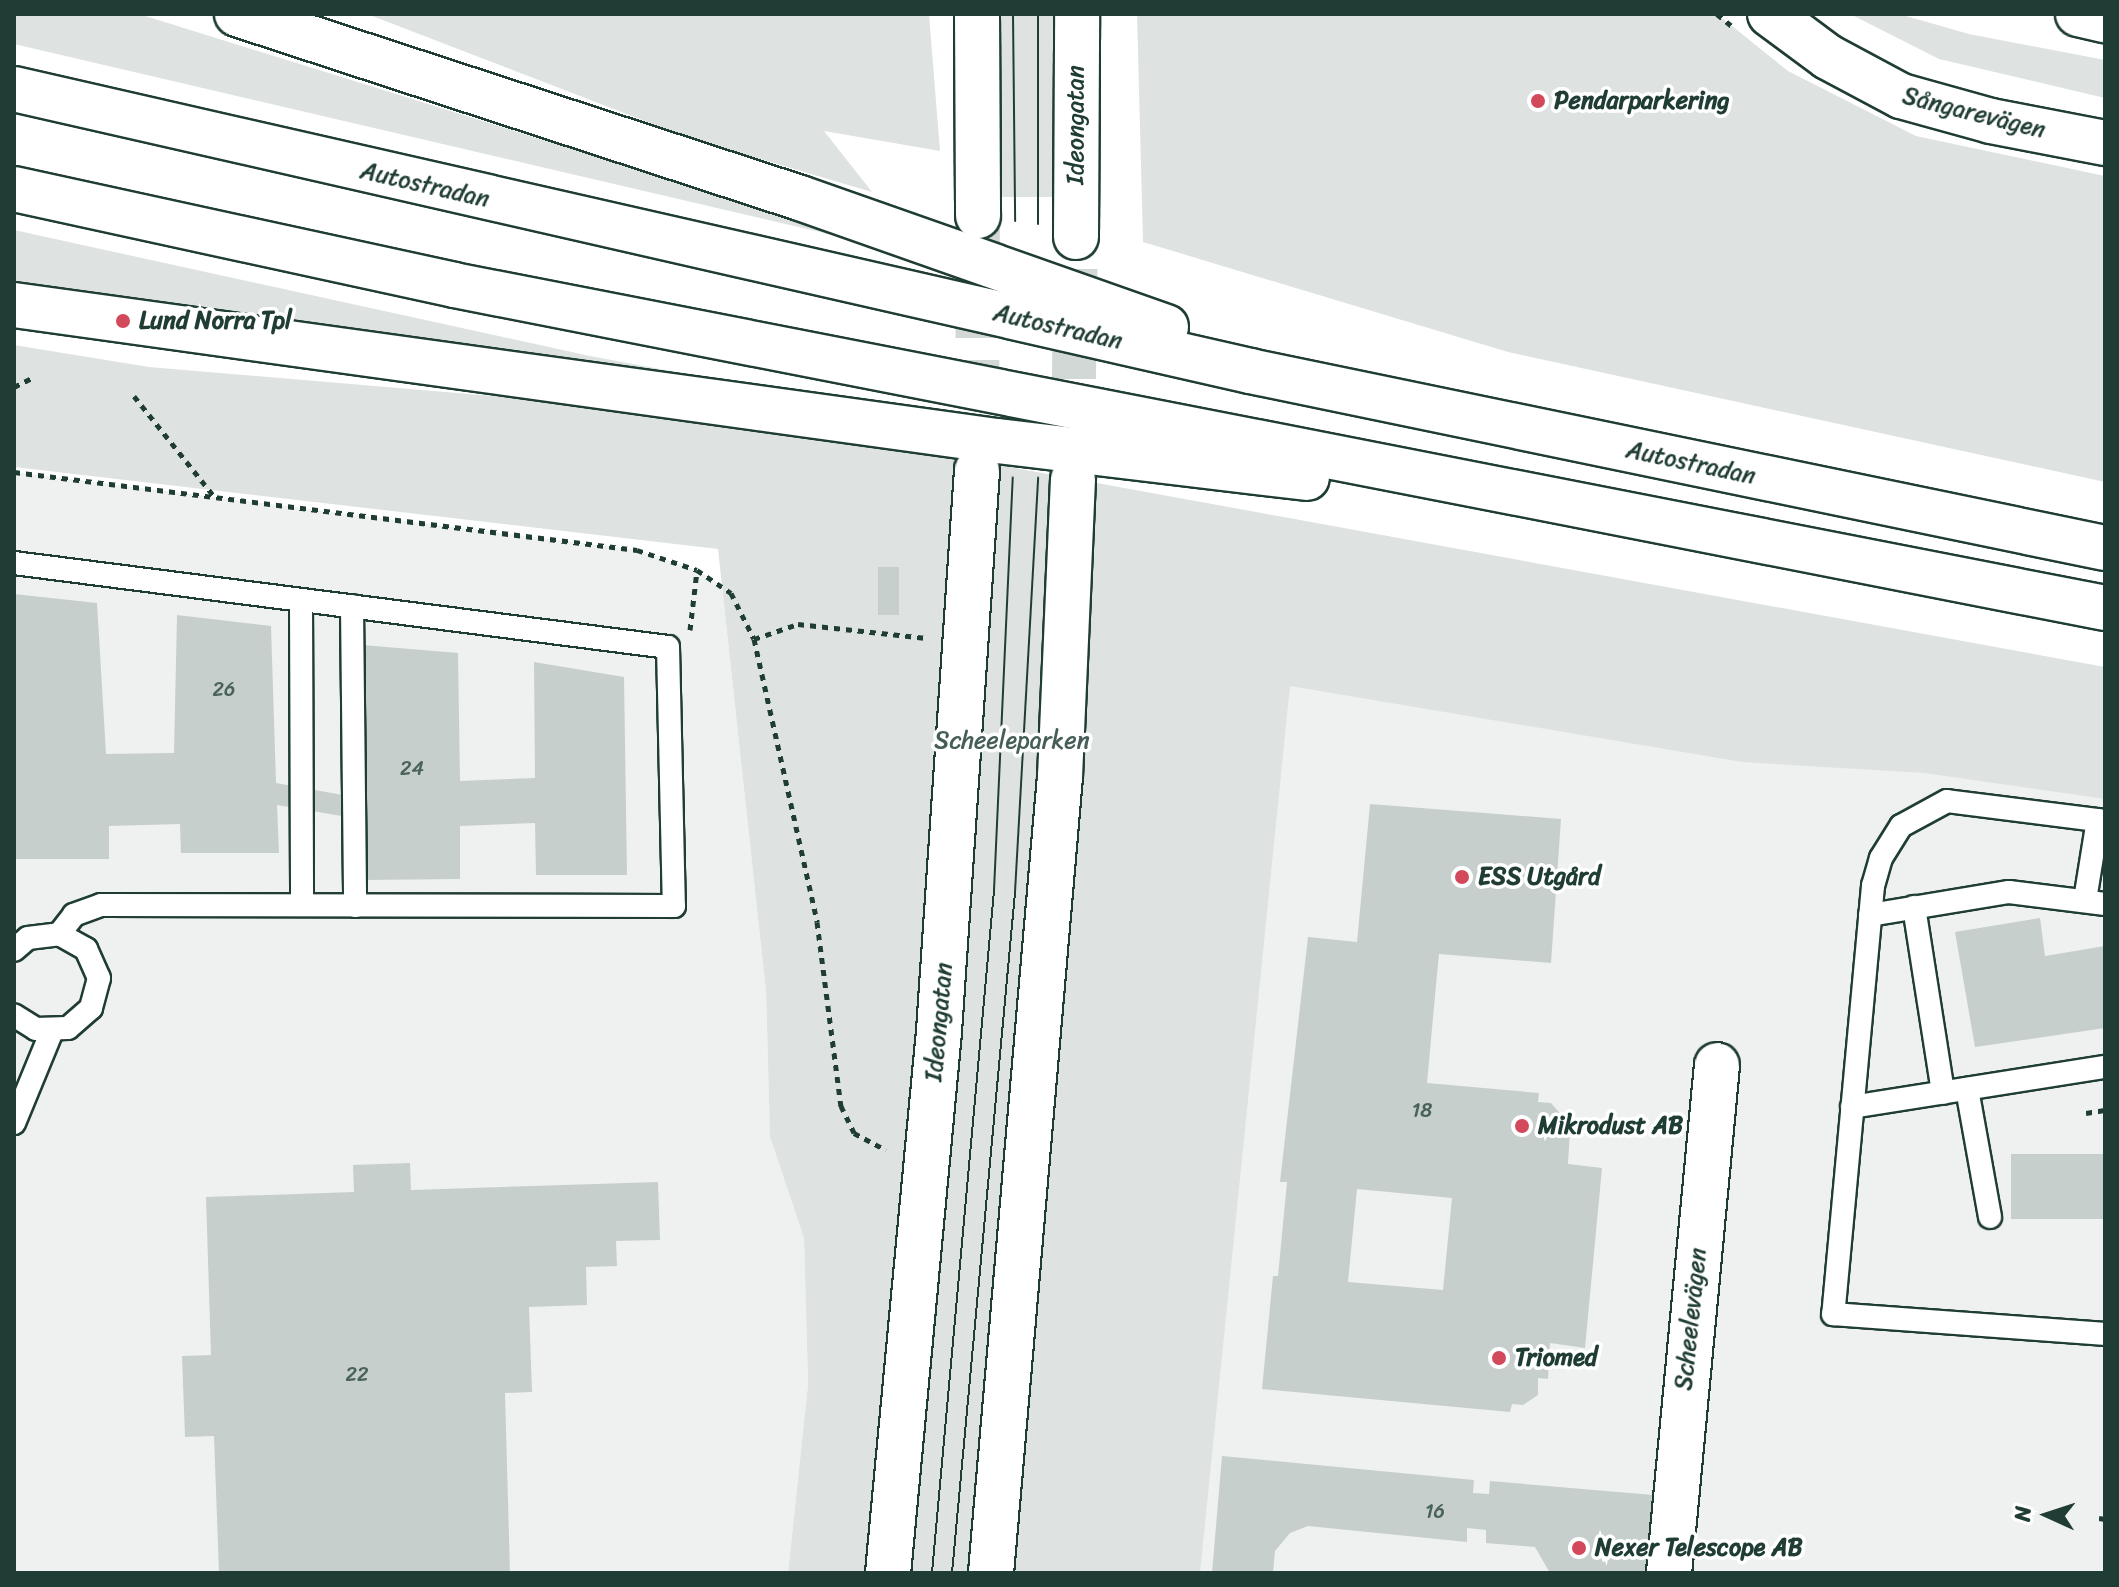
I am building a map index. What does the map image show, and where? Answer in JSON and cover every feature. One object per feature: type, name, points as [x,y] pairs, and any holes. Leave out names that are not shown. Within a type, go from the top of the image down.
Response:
[{"type":"main road","points":[[237,14],[800,198],[1346,391]]},
{"type":"main road","points":[[977,14],[978,216]]},
{"type":"main road","name":"Ideongatan","points":[[1076,237],[1077,14]]},
{"type":"main road","name":"Sångarevägen","points":[[1770,14],[1828,57],[1901,96],[1991,121],[2105,143]]},
{"type":"main road","points":[[2078,14],[2105,20]]},
{"type":"main road","name":"Autostradan","points":[[14,89],[1346,391],[2105,548]]},
{"type":"main road","points":[[14,189],[454,285],[2105,608]]},
{"type":"main road","points":[[14,305],[1013,443],[1568,504]]},
{"type":"main road","name":"Ideongatan","points":[[888,1573],[939,1031],[977,470]]},
{"type":"main road","points":[[991,1573],[1060,777],[1073,479]]},
{"type":"main road","name":"Scheelevägen","points":[[1669,1573],[1717,1065]]},
{"type":"lane","points":[[14,563],[668,647],[674,906],[101,905],[74,915],[59,934]]},
{"type":"lane","points":[[301,600],[302,905]]},
{"type":"lane","points":[[352,606],[355,906]]},
{"type":"lane","points":[[1870,915],[2009,892],[2095,902],[2102,821],[1947,801],[1901,826],[1881,858],[1870,915],[1833,1314],[2105,1334]]},
{"type":"lane","points":[[1914,907],[1943,1093]]},
{"type":"lane","points":[[14,947],[28,938],[59,934],[86,949],[99,978],[91,1008],[81,1020],[52,1031],[36,1029],[14,1015]]},
{"type":"lane","points":[[14,1123],[52,1031]]},
{"type":"lane","points":[[1852,1107],[2105,1067]]},
{"type":"lane","points":[[1967,1089],[1990,1217]]},
{"type":"path","points":[[14,387],[32,378]]},
{"type":"path","points":[[134,396],[214,496]]},
{"type":"path","points":[[14,472],[637,550],[697,570],[731,593],[754,639],[817,922],[841,1106],[854,1133],[893,1151]]},
{"type":"path","points":[[668,647],[689,634],[697,570]]},
{"type":"path","points":[[754,639],[798,624],[932,639]]},
{"type":"path","points":[[2086,1113],[2105,1110]]},
{"type":"shaded area","points":[[14,472],[637,550],[697,570],[722,586],[766,992],[770,1137],[804,1238],[808,1384],[788,1573],[14,1573]]},
{"type":"shaded area","points":[[1138,527],[2105,700],[2105,1573],[1058,1573]]},
{"type":"green space","points":[[14,14],[139,14],[897,250],[14,44]]},
{"type":"green space","points":[[367,14],[929,14],[940,151],[824,131],[872,192],[689,138]]},
{"type":"green space","points":[[987,14],[1062,14],[1062,197],[987,197]]},
{"type":"green space","points":[[1137,14],[1717,14],[1788,71],[1916,136],[2105,176],[2105,482],[1508,352],[1143,242]]},
{"type":"green space","points":[[1850,14],[1899,14],[1969,34],[2105,60],[2105,98],[1939,59]]},
{"type":"green space","points":[[14,230],[590,356],[730,382],[425,349],[14,285]]},
{"type":"green space","name":"Scheeleparken","points":[[14,345],[149,367],[623,407],[900,447],[2105,667],[2105,799],[1924,773],[1742,762],[1290,686],[1200,1573],[788,1573],[808,1384],[804,1238],[770,1137],[766,992],[718,549],[14,467]]},
{"type":"building","points":[[878,567],[899,567],[899,615],[878,615]]},
{"type":"building","points":[[14,594],[97,603],[106,754],[174,753],[177,615],[271,626],[276,783],[365,799],[362,645],[458,653],[460,781],[535,778],[534,662],[624,677],[627,875],[536,875],[535,823],[460,826],[460,879],[365,880],[365,820],[277,805],[279,853],[181,853],[180,824],[109,826],[109,859],[14,859]]},
{"type":"building","points":[[1370,804],[1561,819],[1551,963],[1439,954],[1427,1083],[1539,1093],[1538,1102],[1551,1103],[1563,1117],[1562,1130],[1570,1130],[1568,1164],[1602,1168],[1585,1348],[1550,1343],[1548,1379],[1538,1378],[1538,1395],[1523,1405],[1512,1404],[1510,1412],[1262,1389],[1273,1276],[1278,1276],[1287,1182],[1280,1182],[1308,937],[1357,942]],"holes":[[[1357,1189],[1452,1198],[1443,1290],[1348,1282]]]},
{"type":"building","points":[[2040,918],[2045,956],[2105,946],[2105,1028],[1975,1047],[1955,932]]},
{"type":"building","points":[[2011,1154],[2105,1154],[2105,1219],[2011,1219]]},
{"type":"building","points":[[410,1163],[411,1190],[658,1182],[660,1240],[616,1241],[617,1266],[586,1267],[587,1305],[529,1307],[532,1392],[505,1393],[510,1573],[219,1573],[214,1436],[185,1437],[182,1356],[211,1355],[206,1197],[354,1192],[353,1165]]},
{"type":"building","points":[[1222,1456],[1474,1480],[1473,1493],[1489,1494],[1490,1481],[1653,1495],[1645,1573],[1550,1573],[1535,1547],[1486,1543],[1486,1530],[1467,1528],[1467,1542],[1308,1526],[1290,1533],[1275,1551],[1273,1573],[1212,1573]]},
{"type":"tunnel","points":[[977,470],[978,223]]},
{"type":"tunnel","points":[[1073,445],[1076,237]]},
{"type":"tram line","points":[[1013,14],[1015,221]]},
{"type":"tram line","points":[[1038,14],[1038,224]]},
{"type":"tram line","points":[[932,1573],[994,890],[1013,477]]},
{"type":"tram line","points":[[952,1573],[1015,892],[1038,478]]},
{"type":"place","name":"Pendarparkering","points":[[1538,101]]},
{"type":"place","name":"Lund Norra Tpl","points":[[123,321]]},
{"type":"place","name":"ESS Utgård","points":[[1462,877]]},
{"type":"place","name":"Mikrodust AB","points":[[1522,1126]]},
{"type":"place","name":"Triomed","points":[[1499,1358]]},
{"type":"place","name":"Nexer Telescope AB","points":[[1579,1548]]}]
